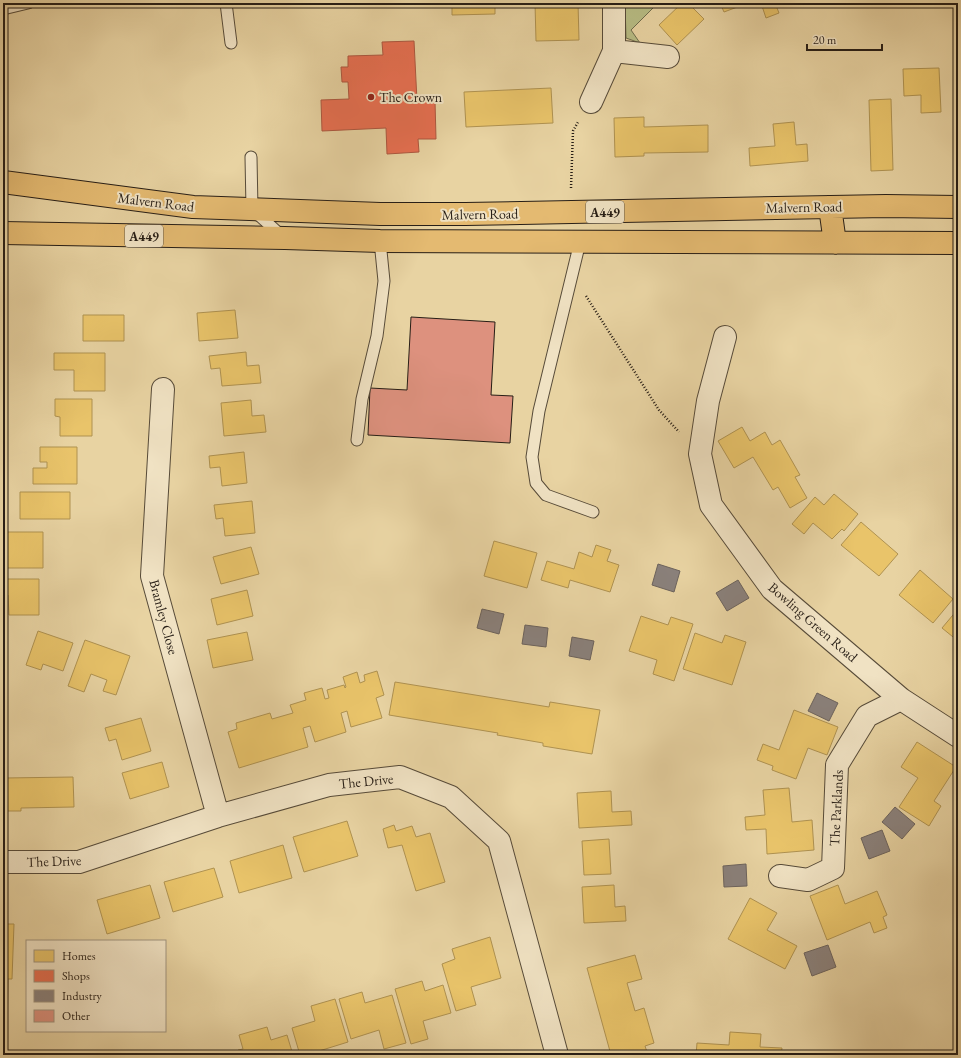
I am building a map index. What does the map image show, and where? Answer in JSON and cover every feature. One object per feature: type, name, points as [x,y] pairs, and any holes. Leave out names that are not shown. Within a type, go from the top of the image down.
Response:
[{"type":"highway","name":"Malvern Road","points":[[3,182],[193,207],[380,214],[886,206],[958,207]]},
{"type":"highway","points":[[830,207],[835,243]]},
{"type":"highway","points":[[380,214],[380,241]]},
{"type":"highway","name":"Malvern Road","points":[[3,233],[380,241],[958,243]]},
{"type":"street","points":[[591,102],[614,51],[614,3]]},
{"type":"street","points":[[614,51],[668,57]]},
{"type":"street","name":"Bowling Green Road","points":[[725,336],[708,401],[700,454],[711,505],[772,589],[901,699],[958,736]]},
{"type":"street","name":"Bramley Close","points":[[163,389],[152,576],[218,816]]},
{"type":"street","name":"The Parklands","points":[[780,876],[808,880],[833,868],[836,765],[866,716],[901,699]]},
{"type":"street","name":"The Drive","points":[[3,862],[79,862],[218,816],[329,784],[400,777],[451,797],[499,841],[554,1054]]},
{"type":"lane","points":[[3,9],[28,3]]},
{"type":"lane","points":[[226,3],[231,42]]},
{"type":"lane","points":[[251,157],[252,209],[285,238]]},
{"type":"lane","points":[[357,440],[362,399],[377,336],[384,281],[380,241]]},
{"type":"lane","points":[[580,242],[539,411],[532,457],[536,483],[546,494],[593,512]]},
{"type":"path","points":[[570,212],[573,131],[591,102]]},
{"type":"path","points":[[573,274],[659,410],[700,454]]},
{"type":"green space","points":[[625,3],[658,3],[631,30],[640,43],[626,38]]},
{"type":"building: Homes","points":[[452,3],[495,3],[495,14],[452,15]]},
{"type":"building: Homes","points":[[535,3],[578,3],[579,40],[536,41]]},
{"type":"building: Homes","points":[[682,3],[688,3],[704,19],[677,45],[659,25]]},
{"type":"building: Homes","points":[[720,3],[748,3],[724,12]]},
{"type":"building: Homes","points":[[761,3],[775,3],[779,13],[766,18]]},
{"type":"building: Homes","points":[[939,68],[941,112],[921,113],[921,95],[904,96],[903,69]]},
{"type":"building: Homes","points":[[551,88],[553,123],[466,127],[464,92]]},
{"type":"building: Homes","points":[[891,99],[893,170],[871,171],[869,100]]},
{"type":"building: Homes","points":[[644,117],[644,127],[708,125],[708,152],[644,153],[644,156],[615,157],[614,118]]},
{"type":"building: Homes","points":[[794,122],[796,145],[807,144],[808,161],[750,166],[749,148],[775,146],[773,124]]},
{"type":"building: Homes","points":[[235,310],[238,338],[199,341],[197,313]]},
{"type":"building: Homes","points":[[83,315],[124,315],[124,341],[83,341]]},
{"type":"building: Homes","points":[[246,352],[247,366],[259,365],[261,383],[222,386],[220,368],[211,369],[209,356]]},
{"type":"building: Homes","points":[[54,353],[105,353],[105,391],[74,391],[74,370],[54,370]]},
{"type":"building: Homes","points":[[55,399],[92,399],[92,436],[60,436],[60,417],[55,416]]},
{"type":"building: Homes","points":[[251,400],[252,416],[264,415],[266,432],[224,436],[221,403]]},
{"type":"building: Homes","points":[[742,427],[750,441],[765,432],[772,445],[780,440],[800,475],[795,477],[807,498],[790,508],[778,487],[773,490],[753,457],[734,468],[718,441]]},
{"type":"building: Homes","points":[[40,447],[77,447],[77,484],[33,484],[33,468],[47,468],[47,462],[40,462]]},
{"type":"building: Homes","points":[[244,452],[247,483],[222,486],[220,467],[210,468],[209,456]]},
{"type":"building: Homes","points":[[20,492],[70,492],[70,519],[20,519]]},
{"type":"building: Homes","points":[[834,494],[858,514],[844,531],[842,529],[832,539],[813,523],[804,534],[792,524],[815,497],[824,505]]},
{"type":"building: Homes","points":[[252,501],[255,533],[225,536],[223,518],[216,519],[214,505]]},
{"type":"building: Homes","points":[[861,522],[898,554],[879,576],[841,545]]},
{"type":"building: Homes","points":[[3,532],[43,532],[43,568],[3,568]]},
{"type":"building: Homes","points":[[494,541],[537,553],[527,588],[484,576]]},
{"type":"building: Homes","points":[[596,545],[611,550],[607,561],[619,565],[610,592],[570,580],[568,588],[541,580],[547,561],[574,569],[579,552],[592,557]]},
{"type":"building: Homes","points":[[251,547],[259,574],[221,584],[213,557]]},
{"type":"building: Homes","points":[[920,570],[953,599],[933,623],[899,595]]},
{"type":"building: Homes","points":[[3,579],[39,579],[39,615],[9,615],[8,595],[3,595]]},
{"type":"building: Homes","points":[[247,590],[253,616],[217,625],[211,599]]},
{"type":"building: Homes","points":[[958,609],[958,641],[942,628]]},
{"type":"building: Homes","points":[[641,616],[668,625],[671,617],[693,624],[674,681],[653,674],[657,660],[629,651]]},
{"type":"building: Homes","points":[[38,631],[73,643],[63,671],[43,664],[41,670],[26,665]]},
{"type":"building: Homes","points":[[247,632],[253,660],[213,668],[207,640]]},
{"type":"building: Homes","points":[[695,633],[722,643],[725,635],[746,642],[732,685],[683,669]]},
{"type":"building: Homes","points":[[85,640],[130,656],[116,695],[103,691],[107,680],[91,674],[84,692],[68,686]]},
{"type":"building: Homes","points":[[377,671],[384,695],[376,698],[382,718],[351,727],[347,711],[341,713],[346,732],[315,742],[310,726],[303,728],[308,747],[239,768],[228,732],[237,729],[236,723],[270,713],[272,719],[293,713],[290,705],[306,700],[304,693],[322,688],[325,699],[329,698],[327,690],[344,685],[345,688],[346,687],[343,677],[357,672],[360,683],[365,681],[364,675]]},
{"type":"building: Homes","points":[[395,682],[549,707],[550,702],[600,710],[592,754],[543,746],[543,743],[497,735],[498,733],[389,715]]},
{"type":"building: Homes","points":[[794,710],[838,727],[827,755],[808,748],[796,779],[772,770],[773,766],[757,760],[763,744],[779,750]]},
{"type":"building: Homes","points":[[141,718],[151,751],[122,760],[116,739],[109,741],[105,728]]},
{"type":"building: Homes","points":[[917,742],[956,767],[934,801],[941,806],[929,826],[899,807],[918,778],[901,767]]},
{"type":"building: Homes","points":[[162,762],[169,787],[130,799],[122,773]]},
{"type":"building: Homes","points":[[73,777],[74,807],[21,808],[21,811],[3,811],[3,782],[5,782],[5,778]]},
{"type":"building: Homes","points":[[789,788],[792,822],[812,820],[814,850],[767,854],[766,829],[746,830],[745,817],[765,815],[763,790]]},
{"type":"building: Homes","points":[[611,791],[612,812],[631,811],[632,825],[579,828],[577,793]]},
{"type":"building: Homes","points":[[347,821],[358,856],[304,872],[293,837]]},
{"type":"building: Homes","points":[[394,825],[396,831],[412,826],[416,837],[430,833],[445,882],[416,891],[402,845],[388,848],[383,829]]},
{"type":"building: Homes","points":[[609,839],[611,874],[584,875],[582,841]]},
{"type":"building: Homes","points":[[283,845],[292,878],[239,893],[230,861]]},
{"type":"building: Homes","points":[[214,868],[223,897],[173,912],[164,882]]},
{"type":"building: Homes","points":[[150,885],[160,918],[107,934],[97,900]]},
{"type":"building: Homes","points":[[614,885],[615,907],[625,906],[626,921],[584,923],[582,887]]},
{"type":"building: Homes","points":[[838,885],[845,904],[877,891],[887,915],[883,917],[887,928],[874,933],[870,922],[827,940],[810,896]]},
{"type":"building: Homes","points":[[750,898],[777,913],[767,930],[797,946],[785,969],[728,939]]},
{"type":"building: Homes","points":[[3,924],[14,924],[12,979],[8,979],[7,1037],[3,1037]]},
{"type":"building: Homes","points":[[490,937],[501,978],[471,987],[476,1005],[456,1011],[442,964],[455,959],[452,949]]},
{"type":"building: Homes","points":[[635,955],[642,979],[627,983],[635,1011],[644,1008],[654,1043],[645,1046],[648,1055],[611,1055],[587,968]]},
{"type":"building: Homes","points":[[422,981],[425,991],[443,985],[451,1013],[423,1021],[428,1039],[411,1044],[395,989]]},
{"type":"building: Homes","points":[[362,992],[365,1003],[392,995],[406,1043],[384,1049],[379,1030],[351,1039],[339,999]]},
{"type":"building: Homes","points":[[335,999],[348,1042],[319,1051],[320,1055],[300,1055],[292,1028],[315,1021],[311,1006]]},
{"type":"building: Homes","points":[[267,1027],[271,1040],[287,1035],[293,1055],[239,1055],[238,1050],[243,1049],[239,1035]]},
{"type":"building: Homes","points":[[730,1032],[761,1034],[760,1047],[782,1048],[781,1055],[696,1055],[697,1043],[729,1045]]},
{"type":"building: Shops","points":[[414,41],[417,101],[435,101],[436,139],[418,139],[419,152],[387,154],[386,128],[322,131],[321,100],[349,99],[348,82],[342,82],[341,67],[348,67],[348,56],[383,55],[382,42]]},
{"type":"building: Industry","points":[[658,564],[680,571],[674,592],[652,585]]},
{"type":"building: Industry","points":[[738,580],[749,598],[727,611],[716,593]]},
{"type":"building: Industry","points":[[482,609],[504,614],[499,634],[477,628]]},
{"type":"building: Industry","points":[[525,625],[548,628],[546,647],[522,644]]},
{"type":"building: Industry","points":[[572,637],[594,641],[590,660],[569,656]]},
{"type":"building: Industry","points":[[817,693],[838,703],[829,721],[808,711]]},
{"type":"building: Industry","points":[[895,807],[915,824],[902,839],[882,822]]},
{"type":"building: Industry","points":[[882,830],[890,851],[869,859],[861,838]]},
{"type":"building: Industry","points":[[746,864],[747,886],[724,887],[723,866]]},
{"type":"building: Industry","points":[[828,945],[836,967],[812,976],[804,953]]},
{"type":"building: Other","points":[[411,317],[495,322],[491,395],[513,396],[510,443],[368,435],[370,388],[407,390]]},
{"type":"place","name":"The Crown","points":[[371,97]]}]
